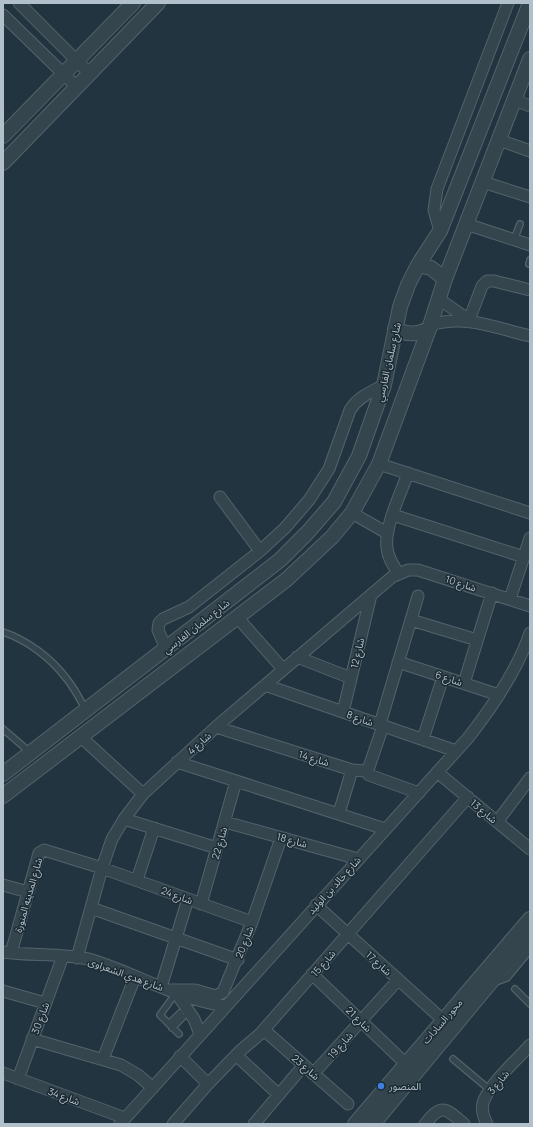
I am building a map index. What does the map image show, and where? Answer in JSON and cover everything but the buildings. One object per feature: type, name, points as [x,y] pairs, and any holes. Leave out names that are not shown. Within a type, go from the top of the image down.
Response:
[{"type":"street","points":[[19,3],[90,74]]},
{"type":"street","points":[[3,136],[134,3]]},
{"type":"street","points":[[3,162],[158,3]]},
{"type":"street","points":[[440,231],[434,210],[437,189],[508,3]]},
{"type":"street","name":"شارع سلمان الفارسي","points":[[5,770],[31,753],[280,560],[308,532],[334,502],[359,456],[384,385],[395,329],[403,300],[418,265],[440,231],[530,3]]},
{"type":"street","points":[[3,15],[77,87]]},
{"type":"street","name":"شارع سلمان الفارسي","points":[[3,796],[286,580],[310,560],[352,513],[379,464],[430,327],[445,279],[530,59]]},
{"type":"street","points":[[514,100],[530,106]]},
{"type":"street","points":[[499,140],[530,151]]},
{"type":"street","points":[[483,182],[530,197]]},
{"type":"street","points":[[466,224],[530,245]]},
{"type":"street","points":[[418,265],[436,271],[445,279]]},
{"type":"street","points":[[469,320],[482,286],[487,281],[494,281],[530,290]]},
{"type":"street","points":[[439,299],[469,320]]},
{"type":"street","points":[[395,329],[408,334],[415,334],[451,320],[469,320],[530,336]]},
{"type":"street","points":[[166,649],[158,630],[159,623],[163,619],[189,607],[260,551],[285,528],[309,500],[329,468],[354,404],[365,395],[384,385]]},
{"type":"street","points":[[379,464],[530,513]]},
{"type":"street","points":[[395,575],[386,548],[387,533],[408,473]]},
{"type":"street","points":[[220,497],[260,551]]},
{"type":"street","points":[[352,513],[387,533]]},
{"type":"street","points":[[393,516],[524,557]]},
{"type":"street","points":[[510,599],[530,538]]},
{"type":"street","name":"شارع 10","points":[[395,575],[408,570],[418,570],[530,606]]},
{"type":"street","name":"شارع 4","points":[[77,958],[102,868],[112,839],[124,819],[143,794],[264,685],[395,575]]},
{"type":"street","points":[[464,683],[492,593]]},
{"type":"street","name":"شارع 12","points":[[343,712],[371,595]]},
{"type":"street","points":[[418,596],[369,767],[366,771],[369,775],[419,793]]},
{"type":"street","points":[[237,617],[284,669]]},
{"type":"street","points":[[411,620],[478,640]]},
{"type":"street","name":"شارع خالد بن الوليد","points":[[122,1121],[456,751],[480,722],[499,695],[529,637]]},
{"type":"street","points":[[297,657],[351,678]]},
{"type":"street","name":"شارع 6","points":[[398,662],[499,695]]},
{"type":"street","points":[[424,739],[443,677]]},
{"type":"street","name":"شارع 8","points":[[264,685],[456,751]]},
{"type":"street","name":"شارع 14","points":[[216,727],[352,770],[366,771]]},
{"type":"street","points":[[81,737],[143,794]]},
{"type":"street","points":[[177,762],[385,829]]},
{"type":"street","points":[[339,813],[352,770]]},
{"type":"street","name":"شارع 13","points":[[437,772],[530,849]]},
{"type":"street","name":"شارع 22","points":[[201,904],[236,781]]},
{"type":"street","points":[[497,822],[529,782]]},
{"type":"street","name":"شارع 15","points":[[173,1124],[236,1055],[264,1030],[468,797]]},
{"type":"street","points":[[124,819],[217,848]]},
{"type":"street","name":"شارع 18","points":[[225,822],[358,859]]},
{"type":"street","points":[[137,880],[154,828]]},
{"type":"street","name":"شارع 20","points":[[169,990],[195,990],[219,996],[223,992],[238,960],[281,838]]},
{"type":"street","name":"شارع المدينه المنورة","points":[[7,953],[41,851],[47,851],[102,868]]},
{"type":"street","name":"شارع 24","points":[[102,868],[252,922]]},
{"type":"street","points":[[3,885],[28,892]]},
{"type":"street","points":[[169,990],[176,938],[188,899]]},
{"type":"street","name":"شارع 17","points":[[316,905],[443,1020]]},
{"type":"street","points":[[91,908],[238,960]]},
{"type":"street","name":"محور السادات","points":[[373,1124],[437,1038],[443,1020],[530,919]]},
{"type":"street","name":"محور السادات","points":[[355,1124],[406,1064],[437,1038],[489,983],[530,935]]},
{"type":"street","name":"شارع هدي الشعراوى","points":[[7,953],[62,956],[91,960],[197,1001],[225,1006]]},
{"type":"street","name":"شارع 30","points":[[18,1079],[62,956]]},
{"type":"street","name":"شارع 21","points":[[312,974],[406,1064]]},
{"type":"street","points":[[103,1059],[135,977]]},
{"type":"street","name":"شارع 19","points":[[313,1074],[398,980]]},
{"type":"street","name":"شارع هدي الشعراوى","points":[[169,990],[190,1012],[200,1034]]},
{"type":"street","points":[[3,991],[46,1003]]},
{"type":"street","name":"شارع 23","points":[[264,1030],[348,1104]]},
{"type":"street","points":[[32,1039],[121,1065],[138,1075],[152,1088]]},
{"type":"street","name":"شارع 3","points":[[487,1124],[484,1118],[482,1104],[490,1090],[530,1046]]},
{"type":"street","points":[[236,1055],[279,1095]]},
{"type":"street","points":[[180,1056],[208,1084]]},
{"type":"street","points":[[254,1124],[304,1065]]},
{"type":"street","name":"شارع 34","points":[[3,1073],[122,1121]]},
{"type":"street","points":[[425,1124],[437,1110],[443,1109],[448,1110],[464,1124]]},
{"type":"lane","points":[[514,240],[520,224]]},
{"type":"lane","points":[[3,632],[13,635],[35,648],[66,677],[86,710]]},
{"type":"lane","points":[[3,729],[31,753]]},
{"type":"lane","points":[[489,983],[497,983],[507,978],[530,950]]},
{"type":"lane","points":[[169,990],[161,1013],[162,1018],[179,1034]]},
{"type":"lane","points":[[514,990],[530,1004]]},
{"type":"lane","points":[[171,1026],[181,1015]]},
{"type":"lane","points":[[453,1059],[490,1090]]},
{"type":"place","name":"المنصور","points":[[381,1086]]}]
